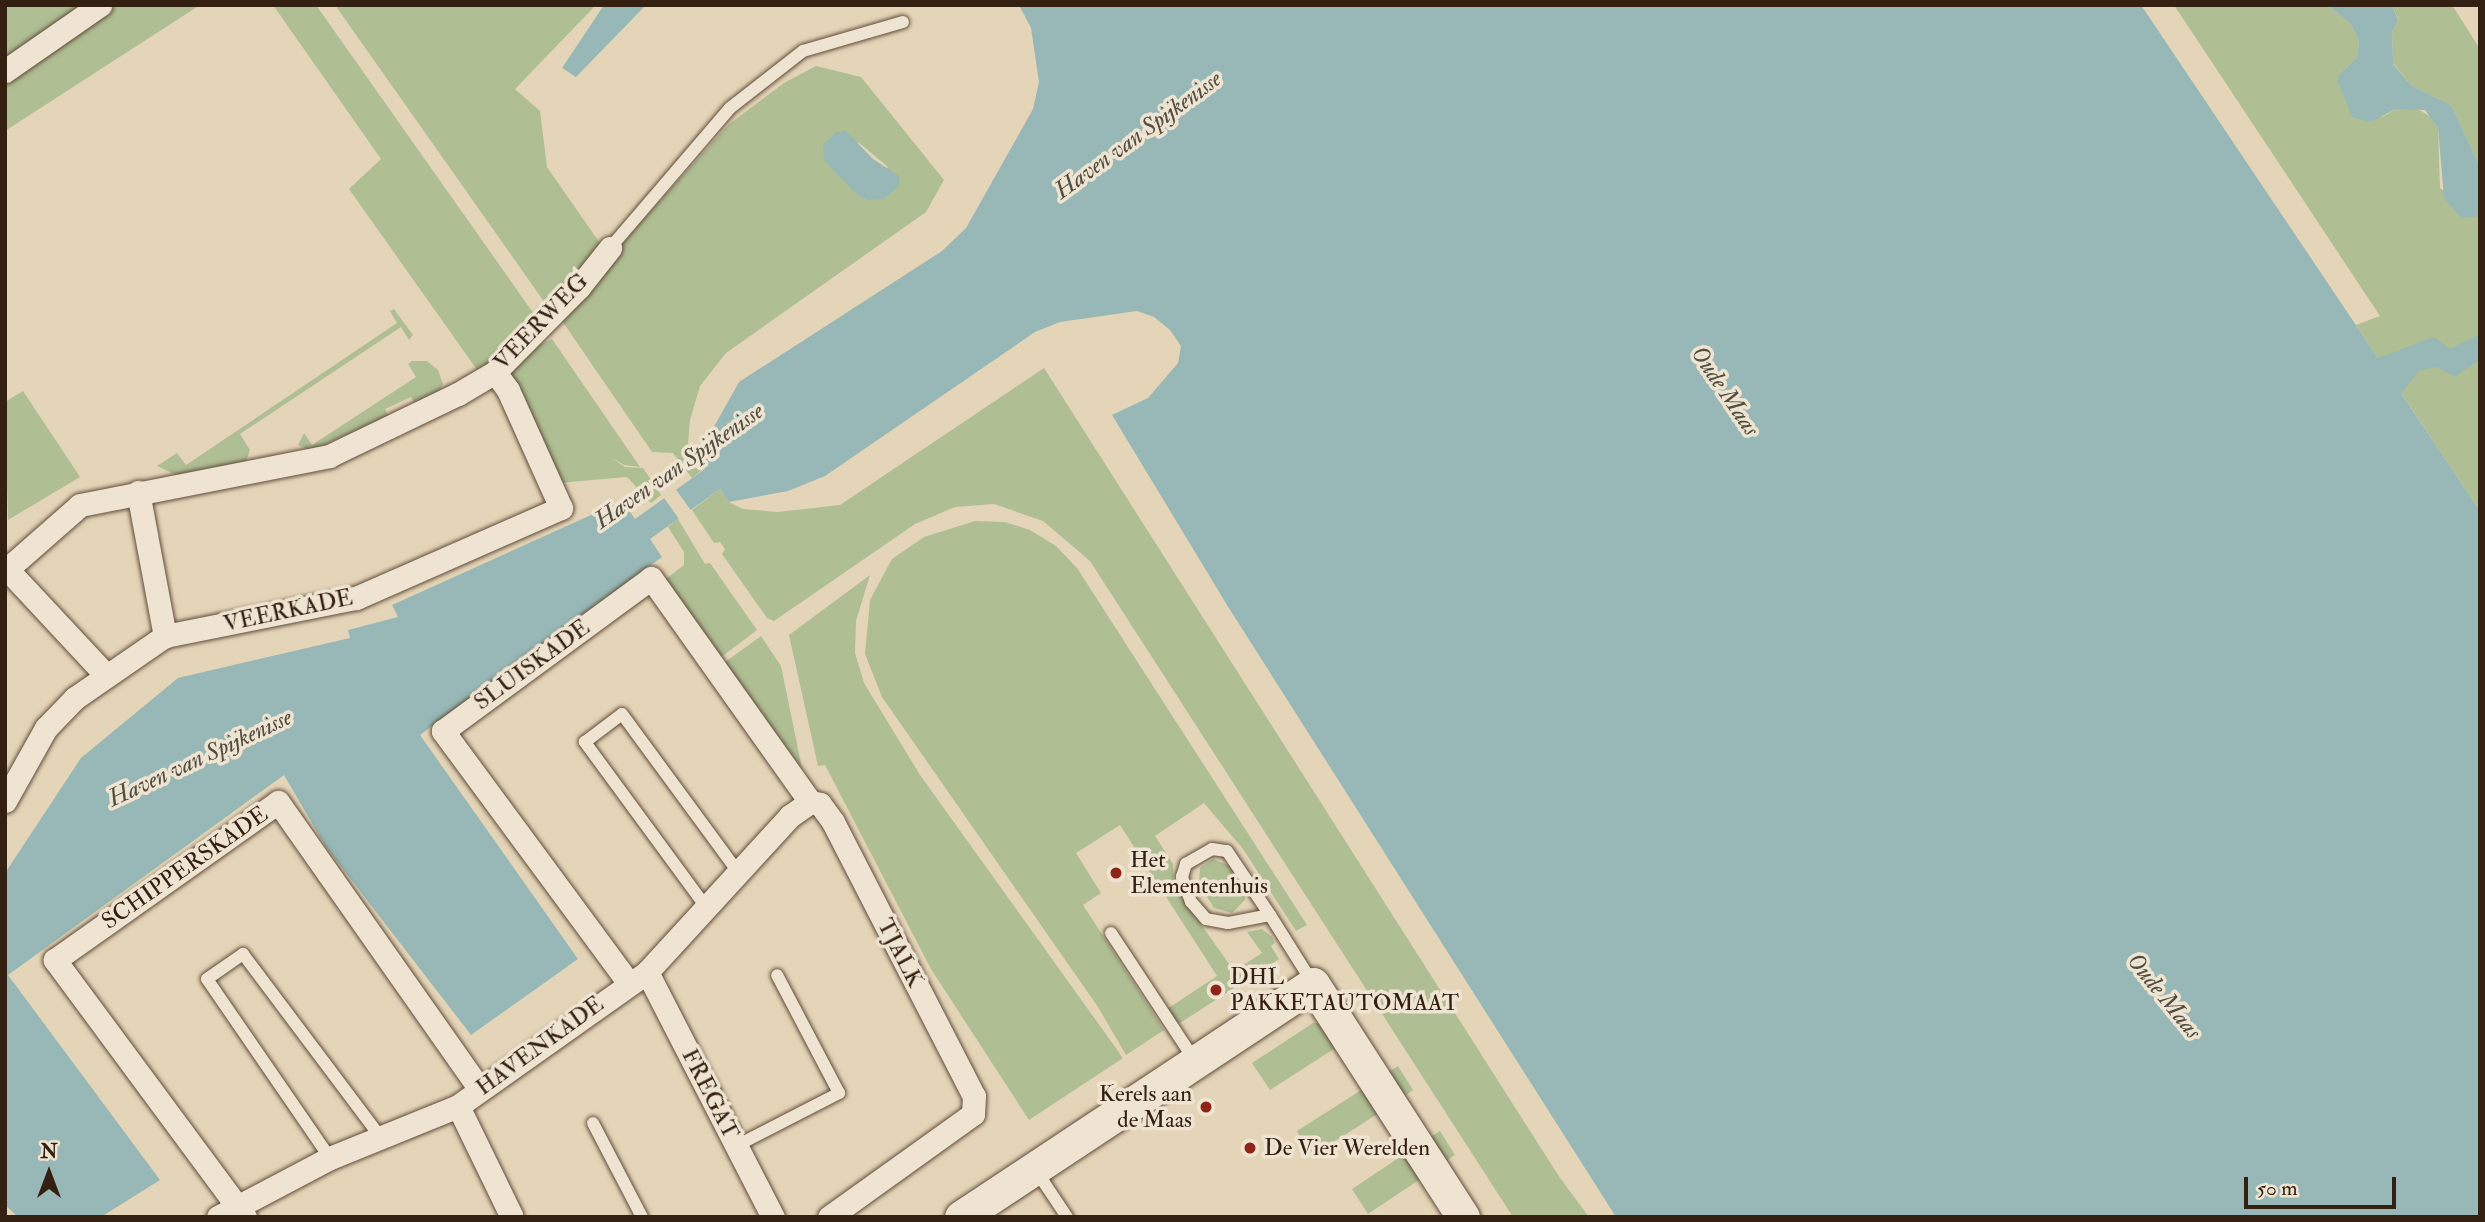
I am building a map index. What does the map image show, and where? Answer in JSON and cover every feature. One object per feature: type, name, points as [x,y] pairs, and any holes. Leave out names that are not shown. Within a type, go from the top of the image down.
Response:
[{"type":"street","points":[[5,71],[100,5]]},
{"type":"street","name":"VEERWEG","points":[[6,570],[80,505],[329,456],[495,372],[579,287],[610,248]]},
{"type":"street","name":"VEERKADE","points":[[5,801],[46,728],[105,674],[165,636],[356,598],[561,508],[495,372]]},
{"type":"street","points":[[138,492],[165,636]]},
{"type":"street","points":[[6,570],[105,674]]},
{"type":"street","name":"SLUISKADE","points":[[638,977],[443,731],[652,578],[810,802]]},
{"type":"street","name":"SCHIPPERSKADE","points":[[241,1210],[55,960],[278,802],[480,1088]]},
{"type":"street","name":"HAVENKADE","points":[[218,1217],[241,1210],[330,1158],[458,1106],[638,977],[790,816],[810,802]]},
{"type":"street","name":"TJALK","points":[[810,802],[820,804],[833,821],[974,1096],[973,1114],[829,1217]]},
{"type":"street","name":"FREGAT","points":[[638,977],[774,1217]]},
{"type":"street","points":[[961,1217],[1032,1166],[1313,984],[1463,1217]]},
{"type":"street","points":[[458,1106],[512,1217]]},
{"type":"lane","name":"VEERWEG","points":[[610,248],[730,108],[803,51],[903,22]]},
{"type":"lane","points":[[706,907],[585,742],[622,714],[738,872]]},
{"type":"lane","points":[[1270,915],[1228,923],[1206,919],[1191,902],[1182,877],[1186,864],[1212,849],[1227,851],[1270,915],[1313,984]]},
{"type":"lane","points":[[1111,933],[1195,1062]]},
{"type":"lane","points":[[330,1158],[207,979],[243,954],[381,1138]]},
{"type":"lane","points":[[736,1146],[839,1093],[777,975]]},
{"type":"lane","points":[[593,1123],[642,1217]]},
{"type":"lane","points":[[1032,1166],[1067,1217]]},
{"type":"green space","points":[[11,5],[86,5],[5,63],[5,8]]},
{"type":"green space","points":[[108,5],[200,5],[5,131],[5,78]]},
{"type":"green space","points":[[273,5],[316,5],[534,314],[480,374],[349,189],[381,159]]},
{"type":"green space","points":[[335,5],[596,5],[515,89],[540,111],[547,167],[604,249],[552,304],[545,303]]},
{"type":"green space","points":[[2174,5],[2327,5],[2351,24],[2359,42],[2357,58],[2339,74],[2382,117],[2396,109],[2416,108],[2431,117],[2438,128],[2440,188],[2480,216],[2480,511],[2356,325],[2380,316]]},
{"type":"green space","points":[[2392,5],[2452,5],[2480,49],[2480,166],[2451,105],[2412,86],[2393,63],[2392,32],[2398,19]]},
{"type":"green space","points":[[816,66],[861,77],[944,180],[926,212],[726,353],[700,386],[690,420],[688,443],[705,468],[692,478],[673,453],[652,452],[558,315],[728,125],[784,83]],"holes":[[[858,142],[888,167],[854,192]]]},
{"type":"green space","points":[[394,309],[413,335],[409,340],[401,327],[240,434],[250,450],[246,462],[176,475],[157,466],[177,453],[186,465],[397,323],[390,311]]},
{"type":"green space","points":[[552,339],[640,467],[624,465],[610,457],[625,467],[643,468],[661,495],[651,503],[627,477],[558,483],[508,375],[538,346]]},
{"type":"green space","points":[[412,361],[427,361],[438,370],[443,384],[437,394],[415,404],[411,397],[385,409],[388,416],[322,446],[309,450],[298,445],[304,433],[312,445],[416,377],[408,364]]},
{"type":"green space","points":[[1044,368],[1560,1178],[1589,1217],[1513,1217],[1090,561],[1043,521],[994,504],[955,507],[915,524],[774,621],[767,618],[722,554],[725,549],[720,542],[714,543],[692,510],[720,489],[729,502],[743,509],[778,512],[840,505]]},
{"type":"green space","points":[[23,391],[80,477],[8,520],[5,402]]},
{"type":"green space","points":[[678,519],[705,564],[710,563],[757,630],[720,658],[663,581],[684,565],[684,552],[668,527]]},
{"type":"green space","points":[[975,521],[1005,522],[1030,530],[1056,546],[1077,568],[1307,925],[1296,931],[1243,849],[1204,803],[1155,836],[1173,864],[1174,886],[1234,971],[1262,953],[1247,932],[1262,929],[1272,937],[1275,943],[1271,946],[1279,959],[1177,1025],[1167,1009],[1217,976],[1120,825],[1076,853],[1101,893],[1083,905],[1164,1030],[1126,1055],[1098,1007],[882,697],[865,654],[870,600],[892,559],[924,537]]},
{"type":"green space","points":[[870,575],[856,621],[855,653],[864,683],[920,775],[1123,1058],[1029,1120],[931,969],[825,765],[818,766],[789,635]]},
{"type":"green space","points":[[761,636],[781,666],[802,768],[724,663]]},
{"type":"green space","points":[[1213,859],[1230,866],[1245,892],[1245,900],[1232,913],[1214,908],[1199,884],[1200,868]]},
{"type":"green space","points":[[1313,1023],[1322,1023],[1340,1045],[1270,1090],[1252,1063]]},
{"type":"green space","points":[[1398,1066],[1413,1090],[1400,1099],[1384,1075]]},
{"type":"green space","points":[[1366,1087],[1382,1111],[1312,1156],[1297,1131]]},
{"type":"green space","points":[[1440,1131],[1455,1155],[1441,1164],[1426,1140]]},
{"type":"green space","points":[[1409,1151],[1425,1176],[1368,1214],[1352,1189]]},
{"type":"water","points":[[604,5],[646,5],[576,77],[562,68]]},
{"type":"water","points":[[1019,5],[2141,5],[2378,358],[2434,337],[2450,349],[2480,334],[2480,360],[2455,376],[2436,367],[2419,371],[2401,393],[2480,511],[2480,1217],[1616,1217],[1227,605],[1112,415],[1148,398],[1178,363],[1181,346],[1170,330],[1154,317],[1137,311],[1060,322],[1035,332],[825,476],[788,491],[729,502],[720,489],[650,539],[662,557],[420,735],[578,959],[471,1035],[326,847],[284,775],[8,975],[160,1180],[101,1217],[18,1217],[5,1205],[5,873],[81,758],[178,678],[350,638],[348,630],[398,617],[392,605],[622,501],[635,519],[705,469],[697,457],[739,382],[942,251],[966,228],[1033,109],[1039,82],[1031,28]]},
{"type":"water","points":[[2327,5],[2392,5],[2398,20],[2392,32],[2393,64],[2412,86],[2451,105],[2480,166],[2480,216],[2461,218],[2444,198],[2438,128],[2425,110],[2396,109],[2370,122],[2352,117],[2338,82],[2339,74],[2357,58],[2359,42],[2351,24]]},
{"type":"water","points":[[846,131],[873,159],[899,176],[899,186],[884,199],[867,200],[854,192],[824,160],[823,145],[835,133]]},
{"type":"pier","points":[[674,487],[693,513],[681,522],[662,495]]},
{"type":"place","name":"Het Elementenhuis","points":[[1116,873]]},
{"type":"place","name":"DHL PAKKETAUTOMAAT","points":[[1216,990]]},
{"type":"place","name":"Kerels aan de Maas","points":[[1206,1107]]},
{"type":"place","name":"De Vier Werelden","points":[[1250,1148]]},
{"type":"water label","name":"Haven van Spijkenisse","points":[[1138,135]]},
{"type":"water label","name":"Oude Maas","points":[[1725,391]]},
{"type":"water label","name":"Haven van Spijkenisse","points":[[679,466]]},
{"type":"water label","name":"Haven van Spijkenisse","points":[[200,758]]},
{"type":"water label","name":"Oude Maas","points":[[2164,996]]}]
